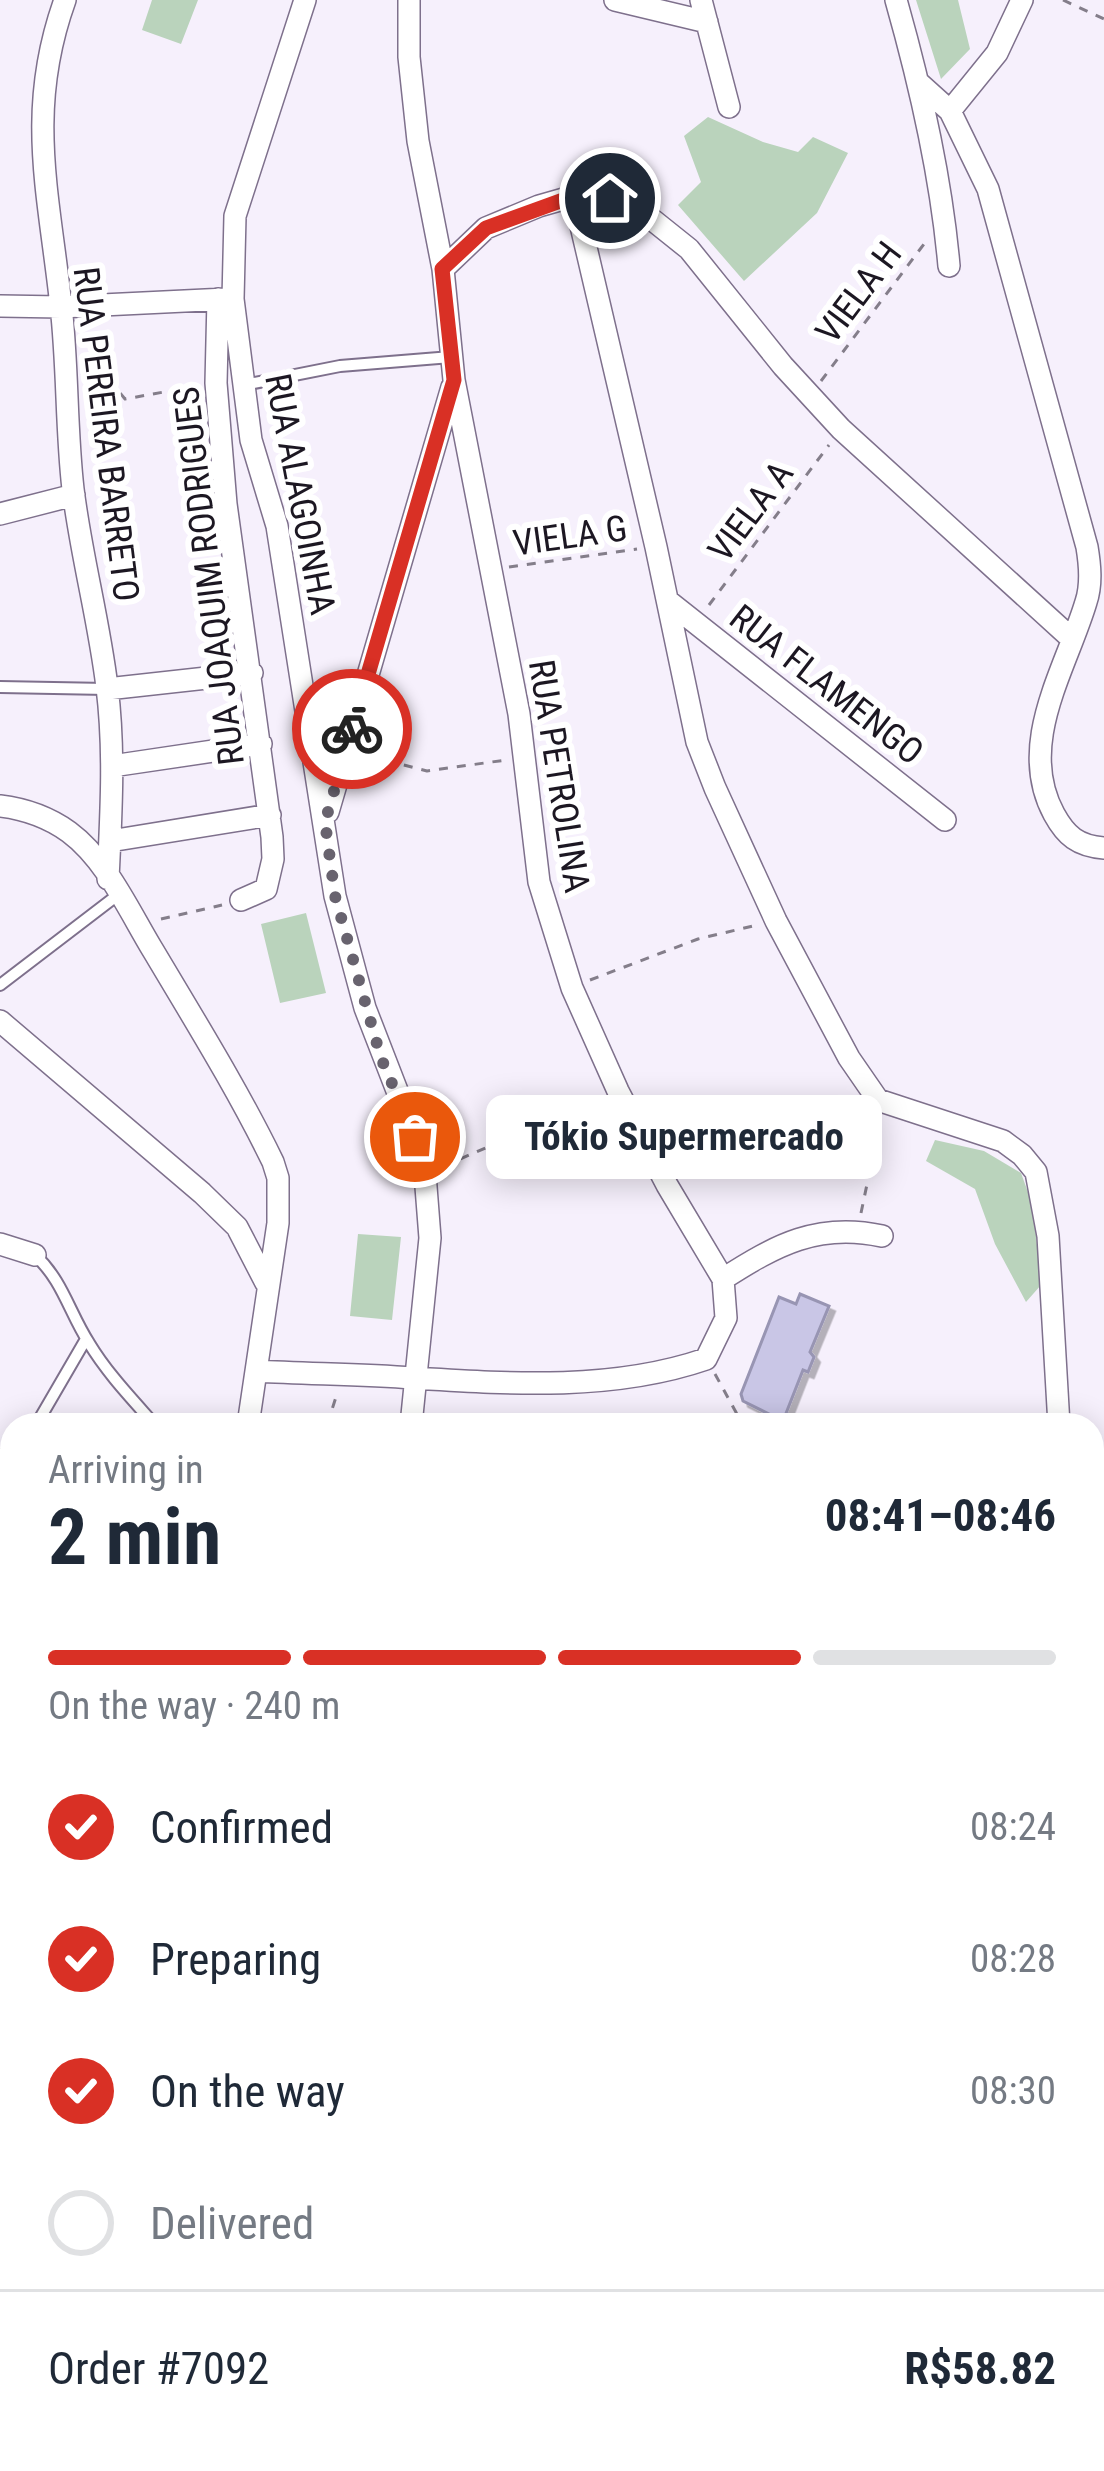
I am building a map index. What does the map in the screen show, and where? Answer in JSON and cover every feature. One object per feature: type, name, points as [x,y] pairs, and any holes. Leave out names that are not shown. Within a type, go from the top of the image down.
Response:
[{"type":"street","name":"RUA PEREIRA BARRETO","points":[[65,0],[44,76],[41,118],[74,495],[107,689],[114,886]]},
{"type":"street","name":"RUA ALAGOINHA","points":[[304,0],[235,216],[225,299],[251,440],[278,526],[335,896],[381,1058],[415,1137],[425,1174],[430,1238],[412,1413]]},
{"type":"street","name":"RUA PETROLINA","points":[[409,0],[409,57],[418,141],[442,269],[453,369],[526,757],[539,882],[572,988],[619,1091],[667,1186],[723,1280]]},
{"type":"street","points":[[615,0],[704,11],[729,107]]},
{"type":"street","points":[[896,0],[920,84],[945,217],[949,266]]},
{"type":"street","points":[[950,111],[997,53],[1022,0]]},
{"type":"street","points":[[920,84],[950,111],[988,189],[1087,547],[1087,600],[1042,730],[1042,783],[1049,805],[1070,838],[1104,848]]},
{"type":"street","points":[[574,196],[697,742],[776,921],[861,1079],[884,1103],[1003,1141],[1036,1172],[1048,1236],[1058,1413]]},
{"type":"street","points":[[442,269],[486,228],[574,196],[610,198],[663,225],[809,397],[1072,639]]},
{"type":"street","points":[[0,306],[225,299]]},
{"type":"street","name":"RUA JOAQUIM RODRIGUES","points":[[225,299],[216,383],[220,445],[270,815],[270,878],[258,895],[242,901]]},
{"type":"street","points":[[325,822],[453,369]]},
{"type":"street","points":[[220,445],[251,440]]},
{"type":"street","points":[[0,514],[74,495]]},
{"type":"street","name":"RUA FLAMENGO","points":[[668,601],[945,820]]},
{"type":"street","points":[[107,689],[251,674]]},
{"type":"street","points":[[112,766],[261,744]]},
{"type":"street","points":[[0,806],[44,816],[70,833],[114,886],[273,1162],[280,1200],[250,1413]]},
{"type":"street","points":[[110,841],[270,815]]},
{"type":"street","points":[[0,1022],[214,1204],[252,1250],[268,1287]]},
{"type":"street","points":[[256,1372],[523,1383],[595,1381],[679,1368],[706,1359],[726,1318],[723,1280],[775,1246],[802,1235],[857,1231],[883,1236]]},
{"type":"street","points":[[0,1244],[35,1255]]},
{"type":"lane","points":[[244,385],[340,366],[453,369]]},
{"type":"lane","points":[[0,687],[107,689]]},
{"type":"lane","points":[[0,985],[114,886]]},
{"type":"lane","points":[[35,1255],[52,1270],[86,1339],[145,1413]]},
{"type":"lane","points":[[43,1413],[86,1339]]},
{"type":"path","points":[[1063,0],[1104,19]]},
{"type":"path","name":"VIELA H","points":[[809,397],[945,217]]},
{"type":"path","points":[[64,382],[112,383],[125,399],[216,383]]},
{"type":"path","name":"VIELA A","points":[[696,622],[841,429]]},
{"type":"path","name":"VIELA G","points":[[490,570],[656,547]]},
{"type":"path","points":[[347,746],[427,770],[526,757]]},
{"type":"path","points":[[138,926],[242,901]]},
{"type":"path","points":[[572,988],[698,939],[776,921]]},
{"type":"path","points":[[425,1174],[619,1091]]},
{"type":"path","points":[[857,1231],[884,1103]]},
{"type":"path","points":[[706,1359],[736,1413]]},
{"type":"path","points":[[331,1413],[343,1375]]},
{"type":"green space","points":[[152,0],[198,0],[181,44],[142,30]]},
{"type":"green space","points":[[916,0],[958,0],[970,49],[941,79]]},
{"type":"green space","points":[[708,117],[798,152],[813,137],[848,153],[817,213],[744,281],[678,205],[701,182],[684,136]]},
{"type":"green space","points":[[306,913],[326,993],[280,1003],[261,924]]},
{"type":"green space","points":[[935,1140],[984,1151],[1021,1173],[1033,1206],[1041,1285],[1026,1302],[995,1244],[975,1189],[926,1161]]},
{"type":"green space","points":[[358,1234],[401,1237],[392,1320],[350,1316]]},
{"type":"building","points":[[800,1294],[829,1306],[810,1352],[814,1357],[808,1372],[803,1370],[786,1413],[767,1413],[743,1401],[741,1394],[779,1297],[796,1304]]},
{"type":"way so far","points":[[352,729],[325,822],[335,896],[381,1058],[415,1137]]},
{"type":"place","name":"Tókio Supermercado","points":[[415,1137]]},
{"type":"route","points":[[352,729],[454,380],[442,269],[486,228],[538,206],[574,196],[610,198]]}]
